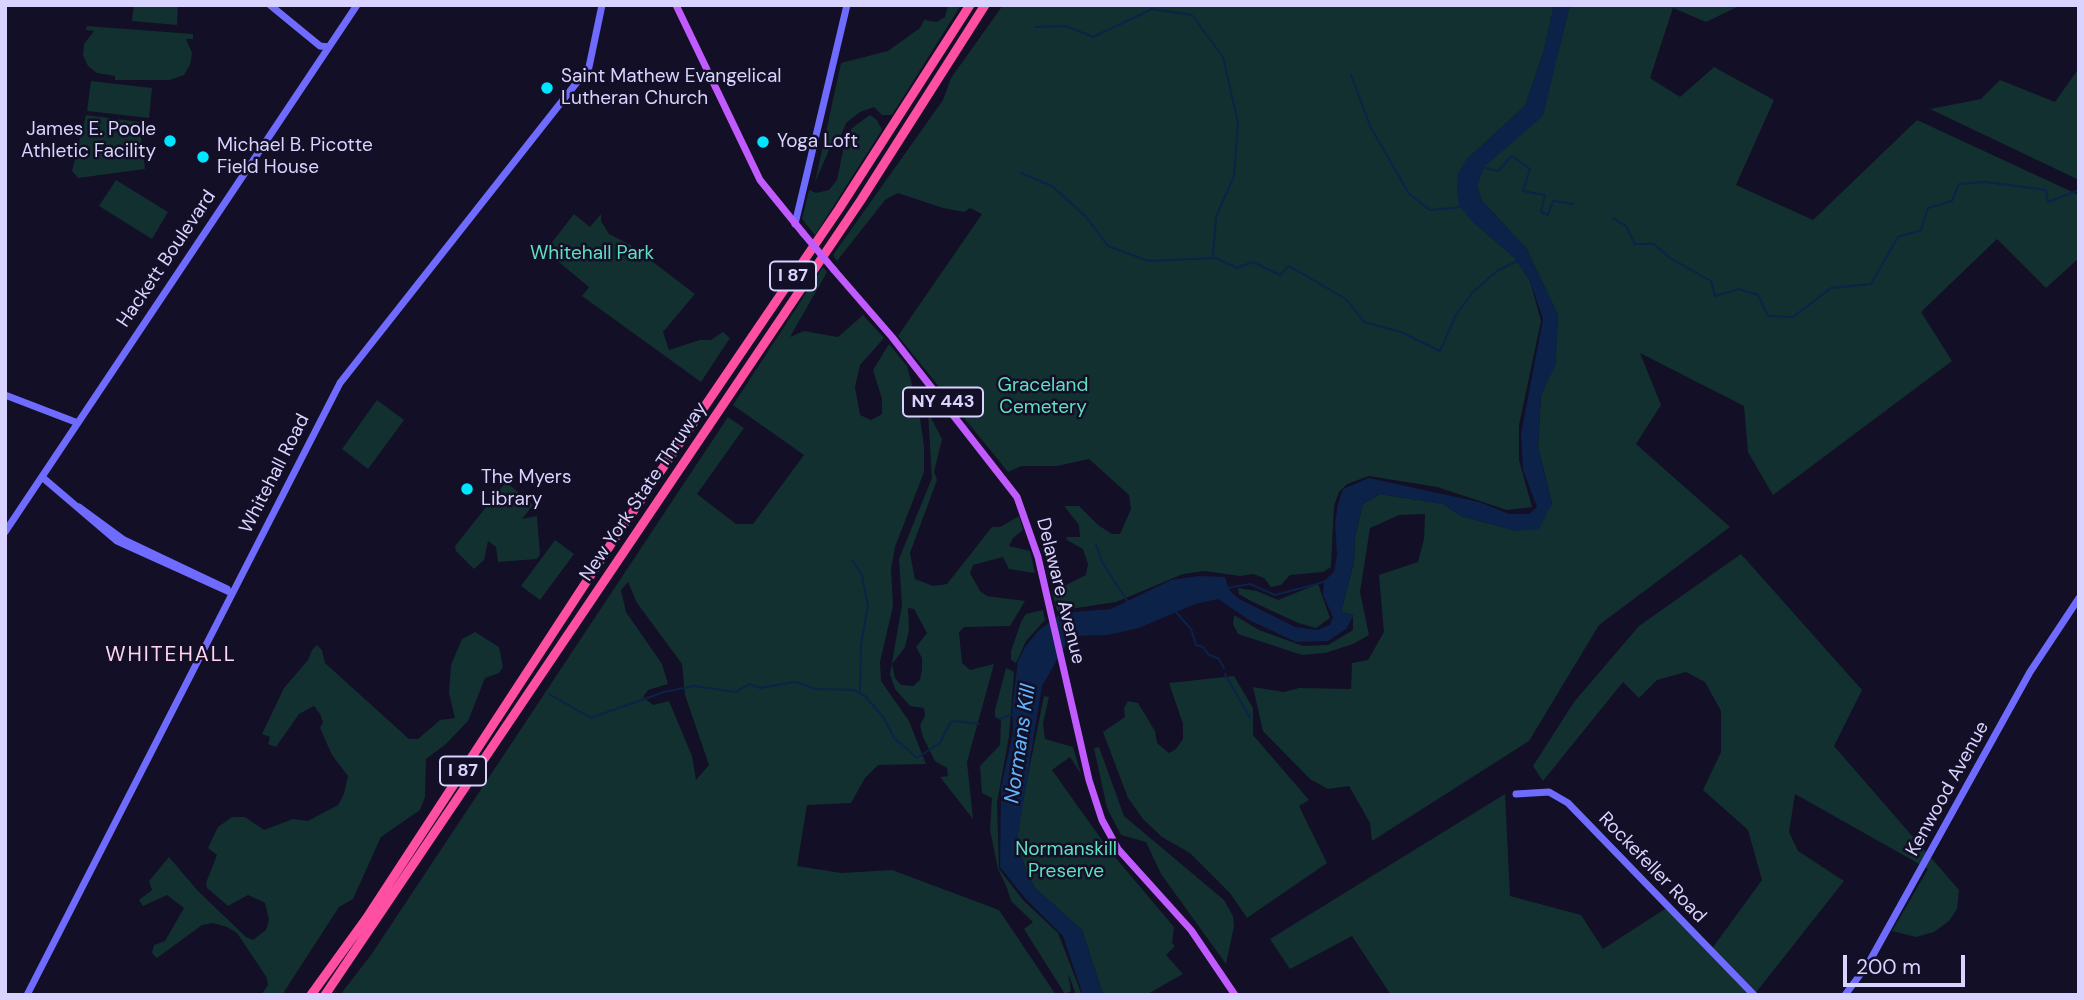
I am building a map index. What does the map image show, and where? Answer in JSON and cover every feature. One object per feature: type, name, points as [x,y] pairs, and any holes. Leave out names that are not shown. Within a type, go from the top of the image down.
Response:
[{"type":"highway","name":"New York State Thruway","points":[[311,995],[366,919],[611,544],[839,209],[970,5]]},
{"type":"highway","name":"New York State Thruway","points":[[325,995],[861,200],[985,5]]},
{"type":"highway","points":[[956,51],[992,5]]},
{"type":"main road","name":"Delaware Avenue","points":[[676,5],[760,180],[1004,477],[1023,509],[1038,556],[1095,802],[1118,849],[1191,930],[1235,995]]},
{"type":"street","points":[[270,5],[320,46],[328,47]]},
{"type":"street","name":"Hackett Boulevard","points":[[5,532],[357,5]]},
{"type":"street","name":"Whitehall Road","points":[[27,995],[345,376],[589,67],[602,5]]},
{"type":"street","points":[[795,224],[847,5]]},
{"type":"street","points":[[5,395],[78,423]]},
{"type":"street","points":[[42,477],[120,537],[232,593]]},
{"type":"street","name":"Kenwood Avenue","points":[[1844,995],[1868,964],[2030,672],[2079,598]]},
{"type":"street","name":"Rockefeller Road","points":[[1516,794],[1549,792],[1568,803],[1754,995]]},
{"type":"green space","points":[[134,5],[178,5],[177,25],[132,21]]},
{"type":"green space","points":[[948,5],[961,5],[892,115],[882,115],[874,107],[860,112],[846,123],[839,140],[830,148],[815,182],[841,63],[888,51],[920,28],[924,20],[937,22],[945,17]]},
{"type":"green space","name":"Graceland Cemetery","points":[[1003,5],[1554,5],[1544,50],[1525,106],[1466,160],[1471,220],[1515,258],[1530,281],[1541,321],[1519,425],[1519,460],[1532,507],[1507,510],[1437,487],[1369,476],[1347,484],[1339,492],[1334,506],[1331,567],[1323,572],[1290,575],[1281,585],[1271,587],[1264,578],[1253,574],[1240,576],[1205,571],[1183,574],[1116,602],[1057,611],[1052,592],[1086,575],[1088,564],[1083,549],[1067,540],[1066,537],[1080,537],[1079,525],[1064,506],[1079,506],[1098,525],[1112,534],[1120,534],[1131,509],[1129,495],[1089,459],[1057,466],[1021,466],[1008,472],[898,336],[982,214],[970,208],[964,212],[943,208],[898,193],[885,200],[837,261],[833,255],[943,100],[951,78]]},
{"type":"green space","points":[[1570,5],[1741,5],[1706,22],[1673,8],[1650,78],[1680,97],[1714,67],[1774,100],[1736,185],[1813,220],[1917,120],[2079,195],[2079,258],[2046,288],[1997,239],[1921,312],[1952,361],[1773,495],[1748,452],[1744,406],[1640,353],[1661,405],[1636,444],[1730,527],[1599,625],[1529,741],[1372,841],[1370,823],[1349,786],[1328,789],[1310,779],[1263,731],[1253,687],[1284,692],[1299,688],[1351,689],[1352,663],[1368,660],[1384,632],[1379,575],[1418,562],[1424,539],[1425,514],[1399,515],[1370,528],[1360,592],[1369,635],[1353,644],[1325,653],[1302,655],[1238,634],[1233,624],[1234,615],[1259,630],[1303,646],[1328,645],[1353,630],[1353,615],[1341,612],[1354,562],[1355,537],[1363,504],[1380,494],[1443,504],[1461,516],[1517,531],[1552,504],[1538,447],[1541,395],[1555,364],[1558,315],[1526,248],[1482,201],[1477,186],[1484,166],[1542,116]]},
{"type":"green space","points":[[87,26],[193,34],[193,39],[186,39],[192,53],[190,65],[184,75],[170,80],[115,80],[115,76],[97,73],[88,66],[83,55],[84,44],[94,31],[86,30]]},
{"type":"green space","points":[[2079,68],[2079,180],[1930,109],[1981,99],[2000,80],[2055,102]]},
{"type":"green space","points":[[91,81],[152,88],[149,118],[87,111]]},
{"type":"green space","points":[[86,115],[139,122],[145,169],[78,178],[72,171]]},
{"type":"green space","points":[[870,115],[877,120],[882,130],[815,235],[802,219],[809,190],[816,193],[829,190],[837,180],[846,137],[852,128]]},
{"type":"green space","points":[[116,180],[168,212],[152,239],[99,206]]},
{"type":"green space","name":"Whitehall Park","points":[[574,214],[590,227],[601,214],[601,221],[609,234],[646,253],[649,259],[695,294],[663,332],[669,350],[700,340],[711,340],[723,332],[730,338],[701,382],[582,296],[589,287],[543,249],[549,246]]},
{"type":"green space","points":[[823,267],[827,272],[790,337],[804,331],[838,337],[863,315],[884,338],[860,365],[855,387],[860,415],[871,420],[882,414],[882,399],[873,370],[889,344],[907,366],[919,411],[924,446],[924,472],[895,547],[891,569],[893,606],[880,662],[881,681],[909,721],[926,764],[878,765],[865,778],[851,803],[807,805],[797,866],[841,873],[892,870],[999,910],[1056,995],[340,995],[371,955],[728,417],[744,428],[697,494],[736,524],[753,524],[804,455],[733,405]],"holes":[[[628,582],[637,603],[682,664],[685,695],[709,765],[696,780],[692,756],[669,701],[653,705],[643,697],[648,690],[668,684],[662,664],[626,612],[621,590]]]},
{"type":"green space","points":[[377,400],[404,420],[368,469],[342,449]]},
{"type":"green space","points":[[928,412],[942,439],[934,472],[937,480],[910,553],[915,579],[933,586],[947,584],[992,527],[1000,527],[1019,516],[1023,530],[1013,538],[1009,546],[1030,551],[1035,573],[1009,569],[1003,557],[973,565],[970,573],[980,591],[987,596],[1025,601],[1010,626],[964,627],[959,632],[962,663],[970,670],[994,664],[967,762],[973,819],[940,777],[948,776],[947,768],[935,761],[923,737],[920,725],[925,716],[924,708],[910,706],[895,689],[890,674],[902,605],[899,559],[932,478]],"holes":[[[908,608],[914,609],[927,633],[916,647],[922,658],[922,669],[920,680],[913,686],[901,685],[895,678],[892,664],[905,647],[909,630]]]},
{"type":"green space","points":[[506,482],[533,505],[522,519],[537,516],[540,555],[537,559],[498,562],[496,547],[488,541],[484,560],[474,569],[456,551],[455,546]]},
{"type":"green space","points":[[555,540],[574,554],[540,600],[521,586]]},
{"type":"green space","points":[[1741,554],[1862,690],[1834,746],[1959,890],[1957,909],[1949,921],[1934,932],[1916,937],[1892,931],[1928,869],[1795,794],[1789,832],[1798,851],[1844,881],[1754,995],[1391,995],[1352,936],[1290,969],[1270,939],[1505,794],[1510,896],[1581,915],[1603,949],[1668,907],[1711,950],[1762,880],[1748,830],[1703,790],[1721,752],[1721,711],[1705,682],[1686,672],[1657,680],[1639,698],[1623,682],[1543,781],[1533,766],[1574,702],[1639,626]]},
{"type":"green space","points":[[1318,584],[1330,618],[1316,628],[1298,623],[1251,601],[1239,594],[1238,588],[1257,591],[1278,600]]},
{"type":"green space","points":[[1043,610],[1045,620],[1026,641],[1016,663],[1011,660],[1011,651],[1021,622],[1026,614]]},
{"type":"green space","points":[[475,632],[499,647],[503,667],[499,673],[485,678],[468,721],[446,744],[426,759],[425,797],[420,810],[381,837],[353,899],[339,907],[282,995],[261,995],[268,985],[267,978],[237,933],[227,927],[213,923],[202,925],[157,958],[152,953],[154,945],[165,941],[184,908],[167,895],[143,906],[139,900],[152,890],[149,881],[169,857],[197,890],[246,937],[253,940],[266,930],[269,920],[265,903],[248,895],[228,906],[207,888],[206,883],[217,855],[208,848],[218,827],[232,817],[245,817],[264,830],[293,819],[308,821],[338,805],[344,794],[348,776],[332,755],[320,728],[323,722],[314,706],[299,714],[276,747],[268,744],[270,737],[262,734],[284,688],[308,660],[312,650],[317,645],[322,650],[325,663],[409,739],[418,739],[440,720],[455,718],[449,693],[451,665],[462,639]]},
{"type":"green space","points":[[1006,668],[1014,672],[1009,736],[997,803],[999,869],[1023,900],[1058,933],[1082,995],[1076,995],[1068,973],[1071,991],[1065,994],[1024,929],[1033,922],[1011,901],[998,869],[990,830],[992,798],[982,793],[980,766],[1000,745],[1001,720],[995,717],[995,710]]},
{"type":"green space","points":[[1234,676],[1253,708],[1253,735],[1309,800],[1299,806],[1327,863],[1247,918],[1230,893],[1190,853],[1162,837],[1143,819],[1128,798],[1103,732],[1125,717],[1124,708],[1128,701],[1138,703],[1155,731],[1157,743],[1169,753],[1176,749],[1183,739],[1183,724],[1169,683]]},
{"type":"green space","name":"Normanskill Preserve","points":[[1044,696],[1049,697],[1043,723],[1045,739],[1073,747],[1081,774],[1070,757],[1052,770],[1109,850],[1174,927],[1172,943],[1175,946],[1166,955],[1183,974],[1146,995],[1103,995],[1082,930],[1035,888],[1026,871],[1017,841],[1019,819]]},
{"type":"green space","points":[[1099,747],[1124,816],[1224,900],[1233,916],[1234,926],[1226,964],[1161,874],[1146,842],[1121,835],[1107,808],[1094,748]]},
{"type":"water","name":"Normans Kill","points":[[1554,5],[1570,5],[1543,116],[1485,166],[1477,186],[1482,201],[1526,248],[1558,315],[1556,364],[1541,395],[1538,447],[1552,504],[1539,529],[1517,531],[1461,516],[1443,504],[1380,494],[1363,504],[1355,537],[1354,562],[1341,612],[1354,615],[1346,629],[1328,641],[1296,642],[1249,620],[1218,599],[1195,604],[1139,628],[1107,635],[1071,636],[1042,686],[1017,841],[1026,871],[1035,888],[1082,930],[1103,995],[1083,995],[1063,936],[1025,898],[1000,867],[1001,788],[1013,732],[1012,708],[1018,661],[1038,631],[1062,613],[1111,609],[1171,580],[1199,576],[1225,577],[1229,590],[1239,599],[1295,627],[1317,630],[1330,625],[1333,617],[1323,595],[1324,581],[1334,572],[1337,555],[1335,523],[1338,504],[1343,489],[1369,478],[1479,502],[1509,514],[1529,514],[1537,507],[1523,470],[1521,434],[1543,319],[1530,281],[1515,258],[1471,220],[1459,205],[1457,192],[1458,173],[1466,160],[1525,106],[1544,50]]},
{"type":"waterway","points":[[1035,27],[1066,26],[1093,37],[1152,9],[1192,15],[1223,57],[1238,123],[1234,176],[1216,217],[1213,256]]},
{"type":"waterway","points":[[1351,75],[1371,128],[1409,194],[1430,210],[1461,207]]},
{"type":"waterway","points":[[1482,167],[1498,171],[1512,156],[1530,169],[1523,191],[1545,195],[1541,212],[1548,215],[1553,201],[1573,204]]},
{"type":"waterway","points":[[1021,173],[1052,186],[1086,217],[1108,246],[1148,261],[1216,258],[1237,268],[1253,262],[1280,275],[1289,266],[1346,299],[1364,322],[1401,332],[1440,351],[1456,315],[1472,293],[1497,271],[1519,260]]},
{"type":"waterway","points":[[1613,218],[1626,226],[1635,244],[1654,244],[1670,258],[1711,281],[1715,296],[1739,289],[1758,295],[1768,316],[1793,317],[1831,288],[1871,284],[1898,237],[1921,230],[1928,208],[1952,201],[1959,184],[1986,182],[2046,190],[2048,202],[2079,190]]},
{"type":"waterway","points":[[1096,545],[1102,562],[1128,602]]},
{"type":"waterway","points":[[852,560],[862,575],[868,606],[861,644],[860,691]]},
{"type":"waterway","points":[[1227,588],[1250,584],[1275,595],[1324,582]]},
{"type":"waterway","points":[[1175,611],[1191,629],[1196,645],[1219,659],[1224,668]]},
{"type":"waterway","points":[[1225,674],[1250,718]]},
{"type":"waterway","points":[[549,694],[591,718],[664,692],[694,686],[736,692],[749,684],[760,688],[795,682],[816,689],[854,690],[865,696],[884,718],[894,738],[917,758],[940,743],[950,723],[956,721],[979,724]]},
{"type":"waterway","name":"Normans Kill","points":[[999,719],[1014,714]]},
{"type":"place","name":"Saint Mathew Evangelical Lutheran Church","points":[[547,88]]},
{"type":"place","name":"James E. Poole Athletic Facility","points":[[170,141]]},
{"type":"place","name":"Yoga Loft","points":[[763,142]]},
{"type":"place","name":"Michael B. Picotte Field House","points":[[203,157]]},
{"type":"place","name":"The Myers Library","points":[[467,489]]},
{"type":"district","name":"WHITEHALL","points":[[171,655]]}]
